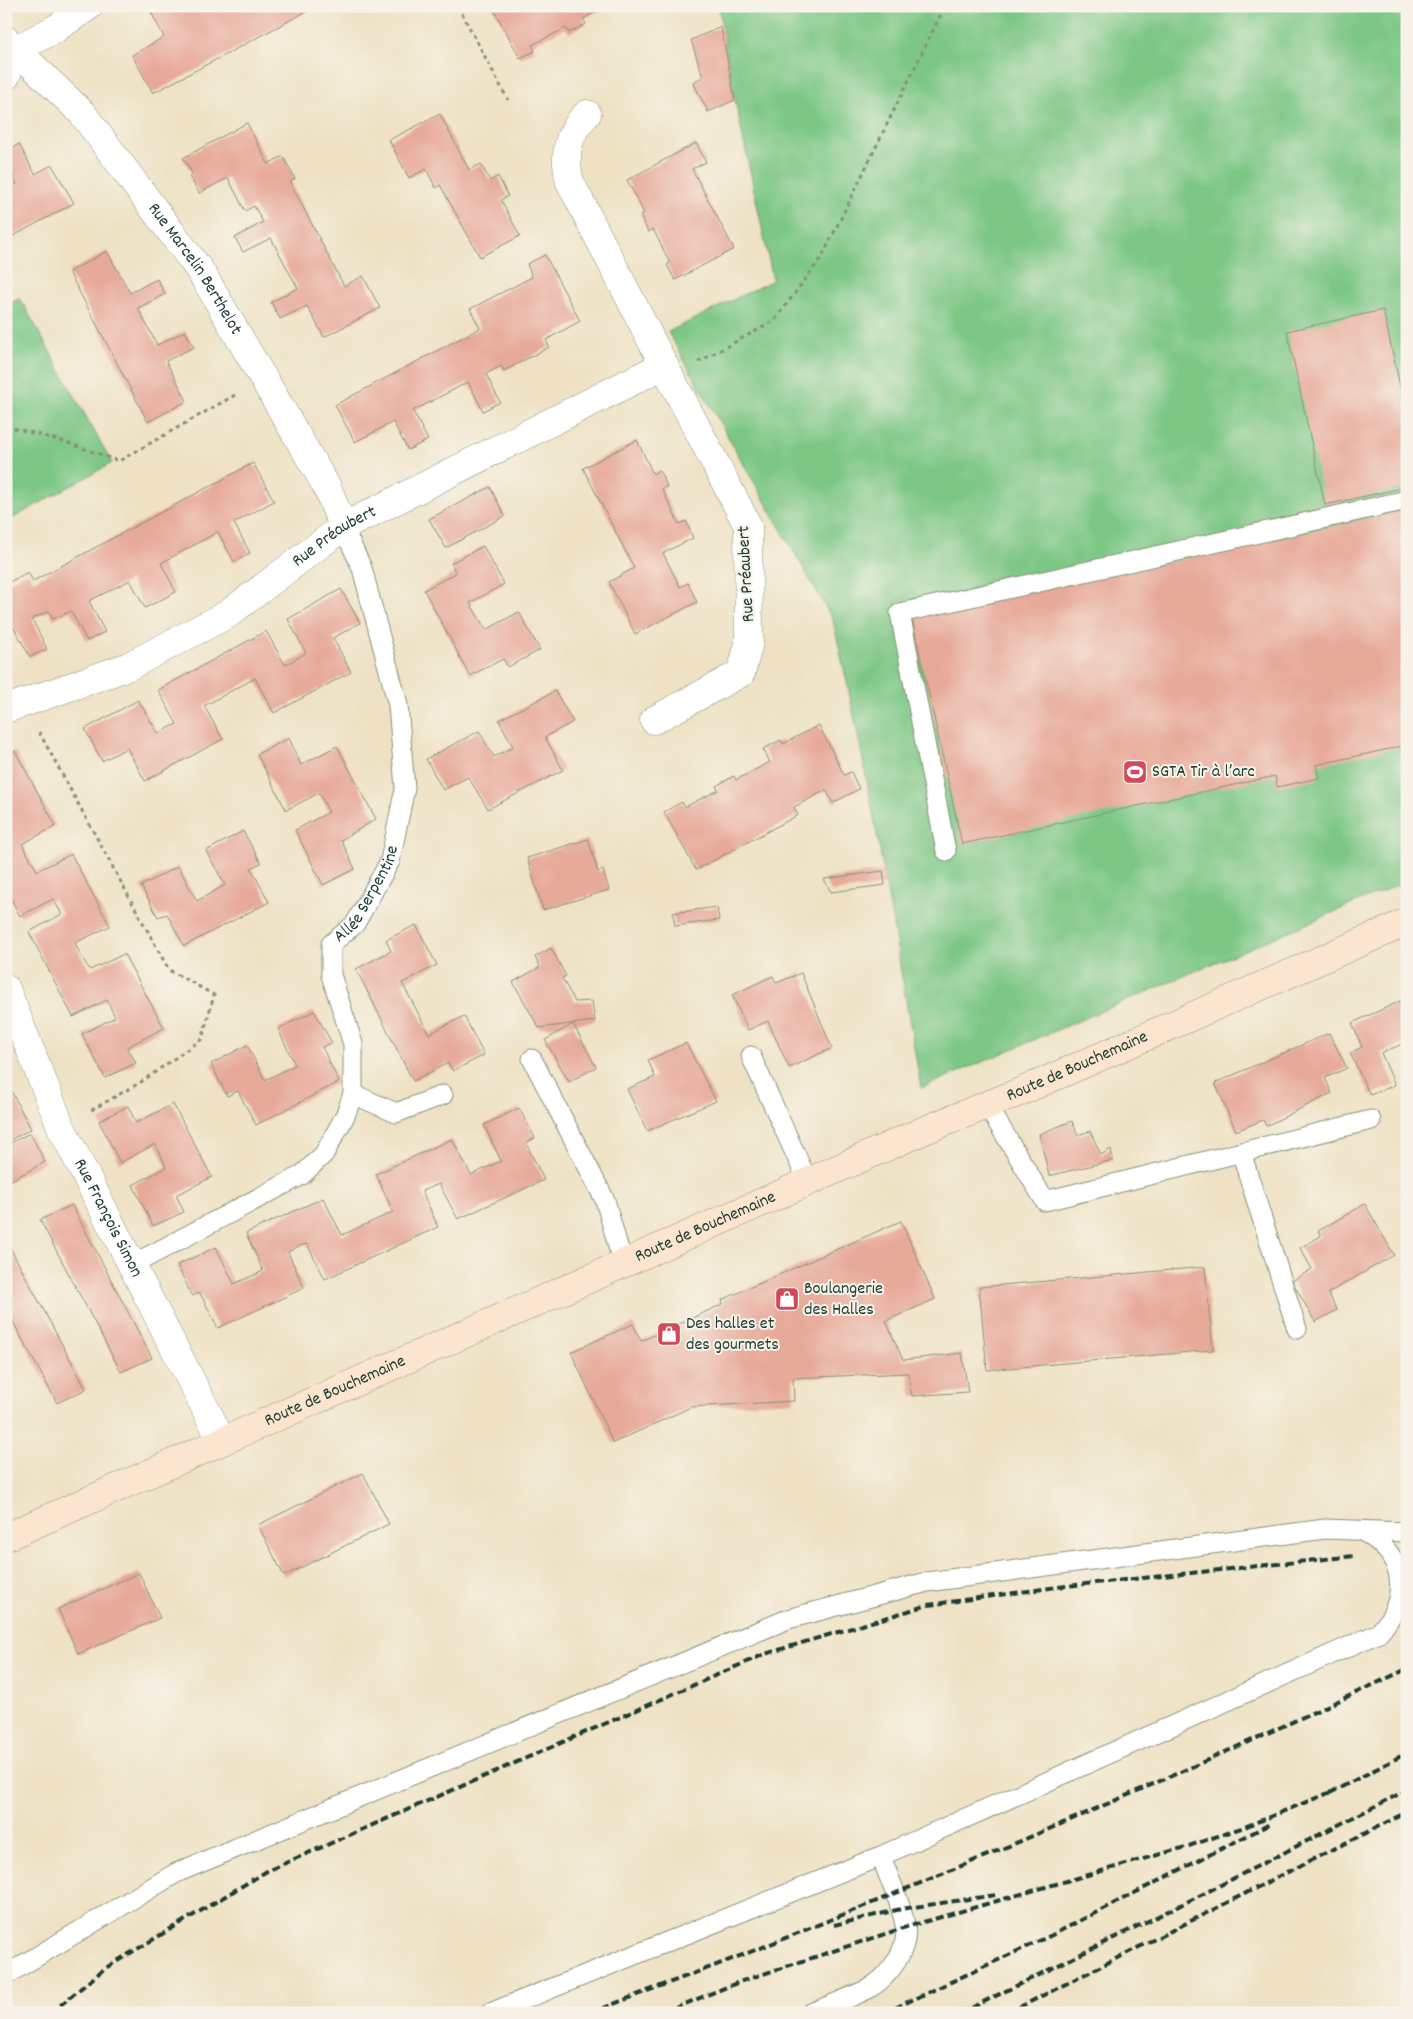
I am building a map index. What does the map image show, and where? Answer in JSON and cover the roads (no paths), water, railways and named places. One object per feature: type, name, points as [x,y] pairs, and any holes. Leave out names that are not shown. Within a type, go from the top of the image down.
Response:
[{"type":"street","points":[[6,76],[11,44],[55,29],[89,6]]},
{"type":"street","name":"Rue Marcelin Berthelot","points":[[11,44],[82,113],[201,272],[327,487],[343,526]]},
{"type":"street","name":"Rue Préaubert","points":[[587,114],[576,124],[569,138],[566,152],[570,182],[748,526],[749,643],[741,673],[654,720]]},
{"type":"street","name":"Rue Préaubert","points":[[15,706],[127,667],[228,614],[343,526],[664,365]]},
{"type":"street","name":"Route de Bouchemaine","points":[[6,1536],[808,1182],[1407,922]]},
{"type":"street","name":"Rue François Simon","points":[[6,989],[61,1127],[222,1441]]},
{"type":"lane","points":[[946,851],[900,613],[1407,500]]},
{"type":"lane","name":"Allée Serpentine","points":[[132,1265],[302,1175],[324,1154],[353,1094],[353,1044],[331,975],[330,944],[355,924],[390,861],[405,788],[398,705],[362,568],[343,526]]},
{"type":"lane","points":[[751,1056],[808,1182]]},
{"type":"lane","points":[[532,1059],[605,1200],[623,1264]]},
{"type":"lane","points":[[353,1094],[396,1113],[443,1095]]},
{"type":"lane","points":[[987,1105],[1045,1201],[1370,1120]]},
{"type":"lane","points":[[1240,1152],[1297,1329]]},
{"type":"lane","points":[[6,1975],[176,1873],[788,1619],[927,1582],[1325,1529],[1407,1532]]},
{"type":"lane","points":[[490,2013],[881,1856],[1379,1633],[1390,1621],[1397,1606],[1400,1590],[1398,1574],[1393,1560],[1385,1547],[1360,1530]]},
{"type":"lane","points":[[811,2013],[869,1988],[886,1974],[899,1956],[904,1943],[906,1928],[881,1856]]},
{"type":"railway","points":[[51,2013],[104,1969],[267,1871],[765,1654],[928,1605],[1057,1587],[1354,1556]]},
{"type":"railway","points":[[591,2013],[778,1941],[1016,1843],[1173,1775],[1407,1669]]},
{"type":"railway","points":[[1330,1793],[1407,1753]]},
{"type":"railway","points":[[663,2013],[739,1982],[906,1927],[1189,1846],[1247,1826],[1336,1790]]},
{"type":"railway","points":[[961,2013],[1203,1894],[1407,1790]]},
{"type":"railway","points":[[1008,2013],[1407,1812]]},
{"type":"railway","points":[[884,2013],[1052,1935],[1270,1824]]},
{"type":"railway","points":[[834,1925],[901,1909],[996,1895]]},
{"type":"place","name":"SGTA Tir à l’arc","points":[[1135,772]]},
{"type":"place","name":"Boulangerie des Halles","points":[[787,1299]]},
{"type":"place","name":"Des halles et des gourmets","points":[[669,1334]]}]
